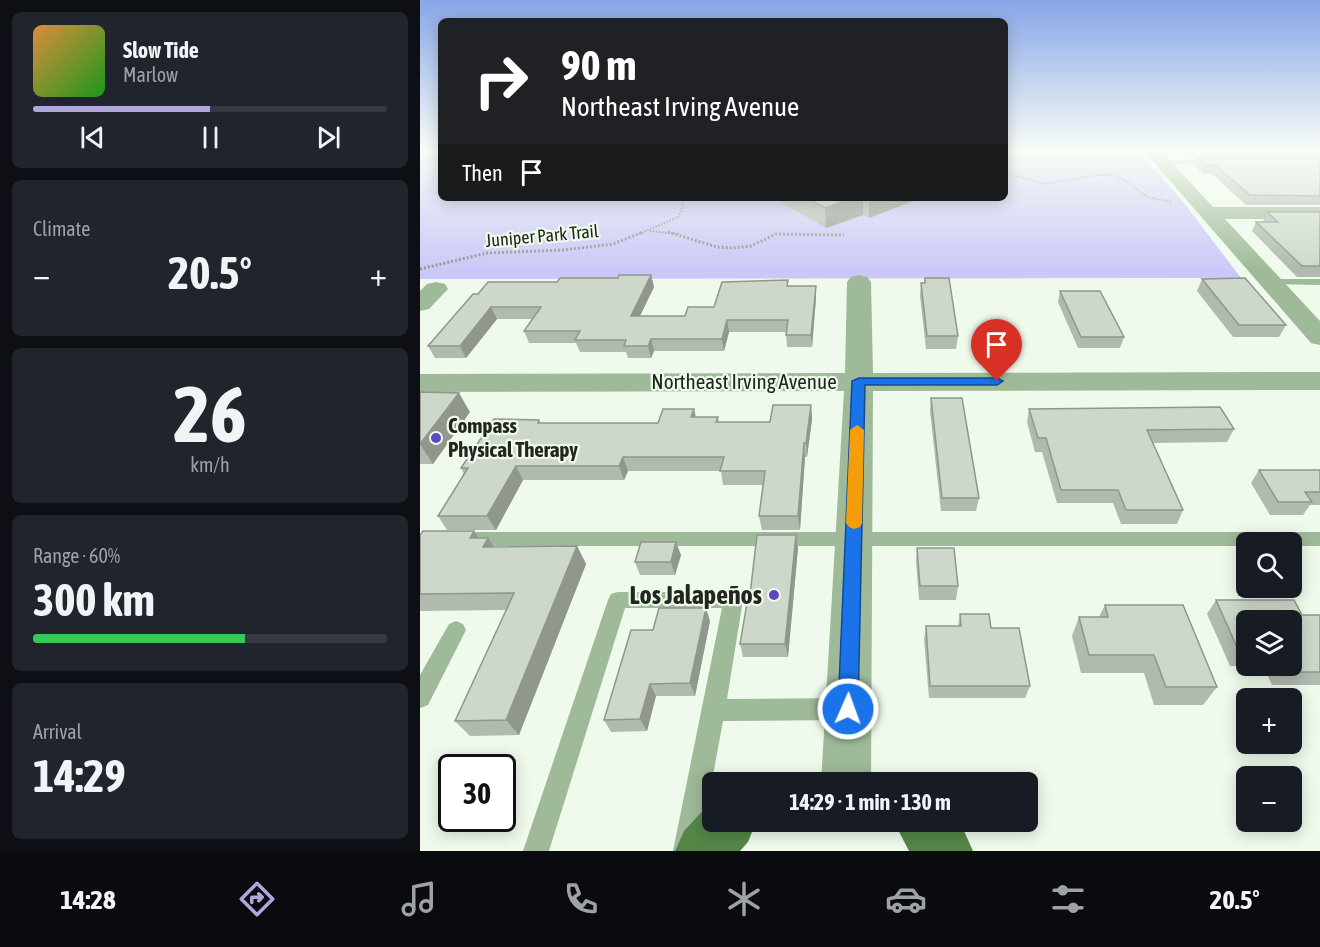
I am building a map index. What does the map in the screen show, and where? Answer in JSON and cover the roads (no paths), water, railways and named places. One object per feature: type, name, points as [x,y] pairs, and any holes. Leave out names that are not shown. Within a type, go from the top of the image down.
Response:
[{"type":"main road","points":[[704,851],[720,832]]},
{"type":"main road","points":[[930,832],[944,851]]},
{"type":"street","points":[[1188,191],[1320,337]]},
{"type":"street","points":[[1208,213],[1320,213]]},
{"type":"street","points":[[846,772],[859,381],[859,282]]},
{"type":"street","name":"Northeast Irving Avenue","points":[[420,383],[1320,381]]},
{"type":"lane","points":[[1270,282],[1320,282]]},
{"type":"lane","points":[[455,539],[1320,539]]},
{"type":"lane","points":[[536,851],[618,600],[733,600],[686,851]]},
{"type":"lane","points":[[420,697],[456,630]]},
{"type":"lane","points":[[714,710],[848,709]]},
{"type":"place","name":"Compass Physical Therapy","points":[[436,438]]},
{"type":"place","name":"Los Jalapeños","points":[[774,595]]}]
